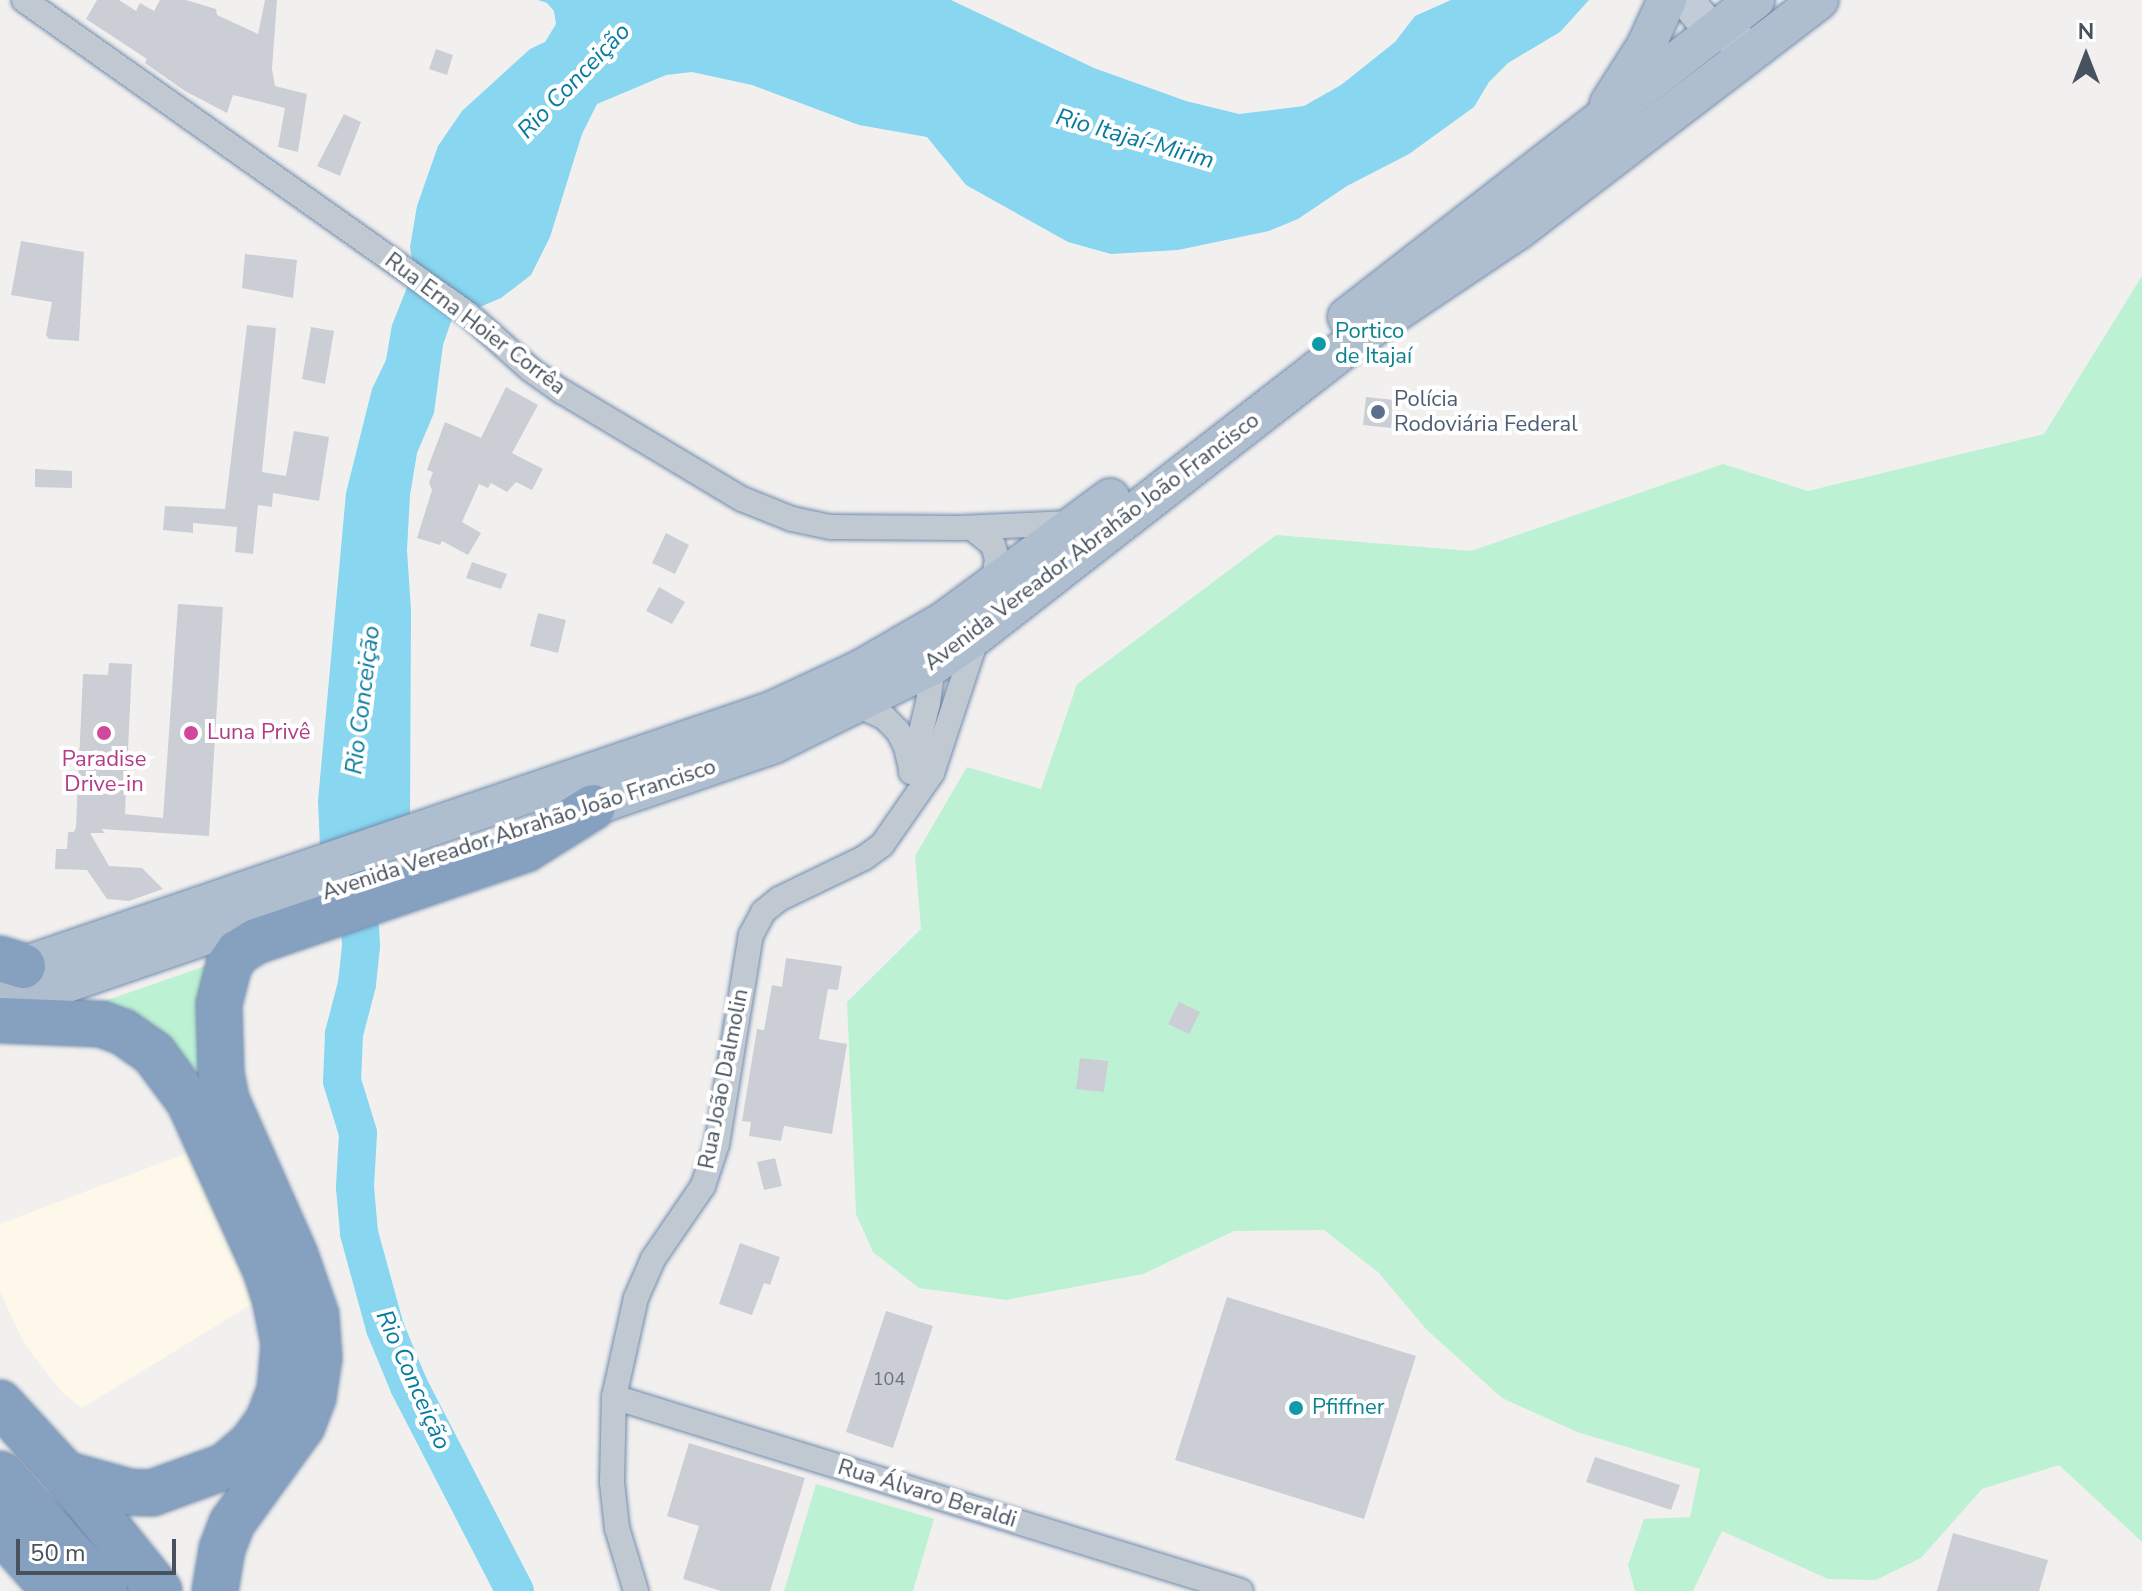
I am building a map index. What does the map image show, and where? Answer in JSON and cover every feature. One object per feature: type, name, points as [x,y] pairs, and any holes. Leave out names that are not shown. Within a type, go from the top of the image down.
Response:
[{"type":"highway","points":[[215,1591],[222,1549],[232,1523],[302,1426],[313,1398],[319,1358],[316,1315],[295,1255],[226,1099],[219,1045],[219,1004],[224,977],[238,952],[256,941],[295,903],[457,848],[526,849],[593,807]]},
{"type":"highway","points":[[0,1020],[101,1024],[123,1032],[154,1054],[189,1101],[266,1271],[284,1344],[280,1390],[268,1421],[251,1444],[226,1466],[152,1493],[129,1492],[65,1474]]},
{"type":"highway","points":[[0,1403],[65,1474],[159,1591]]},
{"type":"highway","points":[[0,1474],[105,1591]]},
{"type":"highway","points":[[0,1529],[55,1591]]},
{"type":"main road","points":[[1586,134],[1635,64],[1667,0]]},
{"type":"main road","name":"Avenida Vereador Abrahão João Francisco","points":[[593,807],[774,744],[932,666],[993,587],[1586,134],[1755,0]]},
{"type":"main road","name":"Avenida Vereador Abrahão João Francisco","points":[[457,848],[861,669],[961,628],[1359,337],[1517,231],[1762,45],[1808,4]]},
{"type":"main road","name":"Avenida Vereador Abrahão João Francisco","points":[[8,966],[295,903]]},
{"type":"main road","name":"Avenida Vereador Abrahão João Francisco","points":[[0,1006],[295,903]]},
{"type":"street","name":"Rua Erna Hoier Corrêa","points":[[24,0],[468,314],[531,370],[603,418],[742,499],[777,514],[841,528],[972,528],[1080,522]]},
{"type":"street","points":[[1686,0],[1699,19],[1717,31],[1762,45]]},
{"type":"street","points":[[972,528],[993,545],[997,559],[993,587]]},
{"type":"street","name":"Rua João Dalmolin","points":[[636,1591],[617,1528],[612,1482],[614,1397],[636,1298],[653,1259],[703,1186],[717,1144],[749,944],[758,918],[787,895],[873,852],[932,773],[961,628]]},
{"type":"street","name":"Rua João Dalmolin","points":[[902,814],[928,703],[932,666]]},
{"type":"street","name":"Rua João Dalmolin","points":[[858,705],[884,717],[898,731],[906,747],[911,772]]},
{"type":"street","name":"Rua Álvaro Beraldi","points":[[614,1397],[1241,1591]]},
{"type":"shaded area","points":[[203,1147],[258,1300],[82,1408],[63,1393],[41,1366],[22,1339],[0,1292],[0,1224]]},
{"type":"green space","points":[[2142,276],[2142,1542],[2059,1465],[1982,1489],[1921,1558],[1876,1580],[1828,1579],[1722,1531],[1693,1591],[1635,1591],[1628,1565],[1644,1519],[1690,1517],[1700,1469],[1577,1432],[1502,1398],[1426,1329],[1379,1273],[1324,1230],[1234,1231],[1143,1274],[1006,1300],[919,1288],[873,1252],[856,1214],[847,1002],[921,929],[915,856],[967,767],[1041,789],[1077,684],[1276,535],[1471,551],[1723,464],[1808,491],[2044,434]]},
{"type":"green space","points":[[220,961],[211,1098],[196,1070],[160,1036],[96,1004]]},
{"type":"green space","points":[[816,1484],[934,1519],[913,1591],[784,1591]]},
{"type":"water","name":"Rio Itajaí-Mirim","points":[[538,0],[951,0],[1094,68],[1186,101],[1239,114],[1304,106],[1341,85],[1395,42],[1415,16],[1451,0],[1589,0],[1560,32],[1508,63],[1489,82],[1474,107],[1409,154],[1347,186],[1298,219],[1269,231],[1178,250],[1111,254],[1068,242],[966,185],[927,137],[859,125],[752,85],[692,72],[666,75],[597,104],[582,134],[550,237],[531,275],[501,298],[452,319],[443,345],[434,413],[417,453],[410,495],[407,550],[411,610],[410,819],[320,847],[318,801],[346,493],[372,389],[386,360],[392,325],[414,270],[410,247],[417,206],[438,146],[462,111],[530,49],[545,42],[556,24],[554,11],[547,3]]},
{"type":"building","points":[[97,0],[119,0],[136,11],[140,3],[154,11],[160,0],[186,0],[216,9],[217,15],[258,34],[265,0],[277,0],[272,69],[275,86],[307,94],[298,152],[278,147],[285,108],[233,95],[227,113],[185,91],[145,63],[147,59],[86,19]]},
{"type":"building","points":[[436,49],[453,55],[447,75],[429,69]]},
{"type":"building","points":[[344,114],[361,122],[340,176],[317,166]]},
{"type":"building","points":[[21,241],[84,252],[79,341],[49,339],[46,335],[52,302],[11,295]]},
{"type":"building","points":[[245,254],[297,260],[293,298],[242,288]]},
{"type":"building","points":[[247,325],[276,328],[262,472],[286,476],[294,431],[329,437],[319,501],[273,493],[272,507],[258,505],[253,554],[235,552],[237,527],[193,523],[193,533],[163,530],[165,506],[225,509]]},
{"type":"building","points":[[311,327],[334,331],[325,384],[302,379]]},
{"type":"building","points":[[506,387],[538,405],[512,453],[543,469],[532,490],[516,482],[507,492],[491,483],[488,488],[479,484],[462,522],[481,533],[468,555],[442,541],[440,545],[417,538],[432,490],[429,483],[433,472],[427,470],[445,422],[481,438]]},
{"type":"building","name":"Polícia Rodoviária Federal","points":[[1366,397],[1394,400],[1391,428],[1363,425]]},
{"type":"building","points":[[35,469],[72,471],[72,488],[35,487]]},
{"type":"building","points":[[666,533],[689,545],[675,574],[652,563]]},
{"type":"building","points":[[472,562],[507,574],[501,589],[466,578]]},
{"type":"building","points":[[659,587],[685,602],[672,624],[646,611]]},
{"type":"building","points":[[178,604],[223,607],[209,836],[101,829],[105,833],[90,833],[109,866],[142,868],[163,889],[129,901],[107,899],[87,870],[55,869],[56,849],[67,849],[68,832],[74,832],[76,827],[83,674],[108,675],[109,663],[132,664],[125,814],[163,818]]},
{"type":"building","points":[[538,613],[566,620],[558,653],[530,646]]},
{"type":"building","points":[[786,958],[842,966],[838,990],[828,989],[819,1039],[847,1044],[832,1134],[784,1126],[781,1141],[749,1136],[751,1122],[742,1121],[757,1029],[764,1030],[772,985],[782,987]]},
{"type":"building","points":[[1179,1002],[1200,1012],[1189,1034],[1168,1024]]},
{"type":"building","points":[[1080,1058],[1108,1061],[1104,1092],[1076,1089]]},
{"type":"building","points":[[775,1158],[782,1186],[764,1190],[757,1162]]},
{"type":"building","points":[[740,1243],[780,1257],[770,1285],[764,1283],[752,1315],[719,1304]]},
{"type":"building","name":"Pfiffner","points":[[1227,1297],[1416,1356],[1364,1519],[1175,1460]]},
{"type":"building","points":[[886,1311],[933,1326],[893,1448],[846,1432]]},
{"type":"building","points":[[689,1443],[805,1478],[770,1591],[721,1591],[683,1579],[699,1526],[667,1516]]},
{"type":"building","points":[[1595,1457],[1680,1485],[1671,1510],[1586,1482]]},
{"type":"building","points":[[1953,1533],[2048,1560],[2039,1591],[1937,1591]]},
{"type":"waterway","name":"Rio Conceição","points":[[354,820],[361,946],[357,984],[344,1034],[342,1081],[358,1133],[355,1187],[359,1233],[385,1328],[409,1386],[515,1591]]},
{"type":"place","name":"Portico de Itajaí","points":[[1319,344]]},
{"type":"place","name":"Polícia Rodoviária Federal","points":[[1378,412]]},
{"type":"place","name":"Paradise Drive-in","points":[[104,733]]},
{"type":"place","name":"Luna Privê","points":[[191,733]]},
{"type":"place","name":"Pfiffner","points":[[1296,1408]]}]
